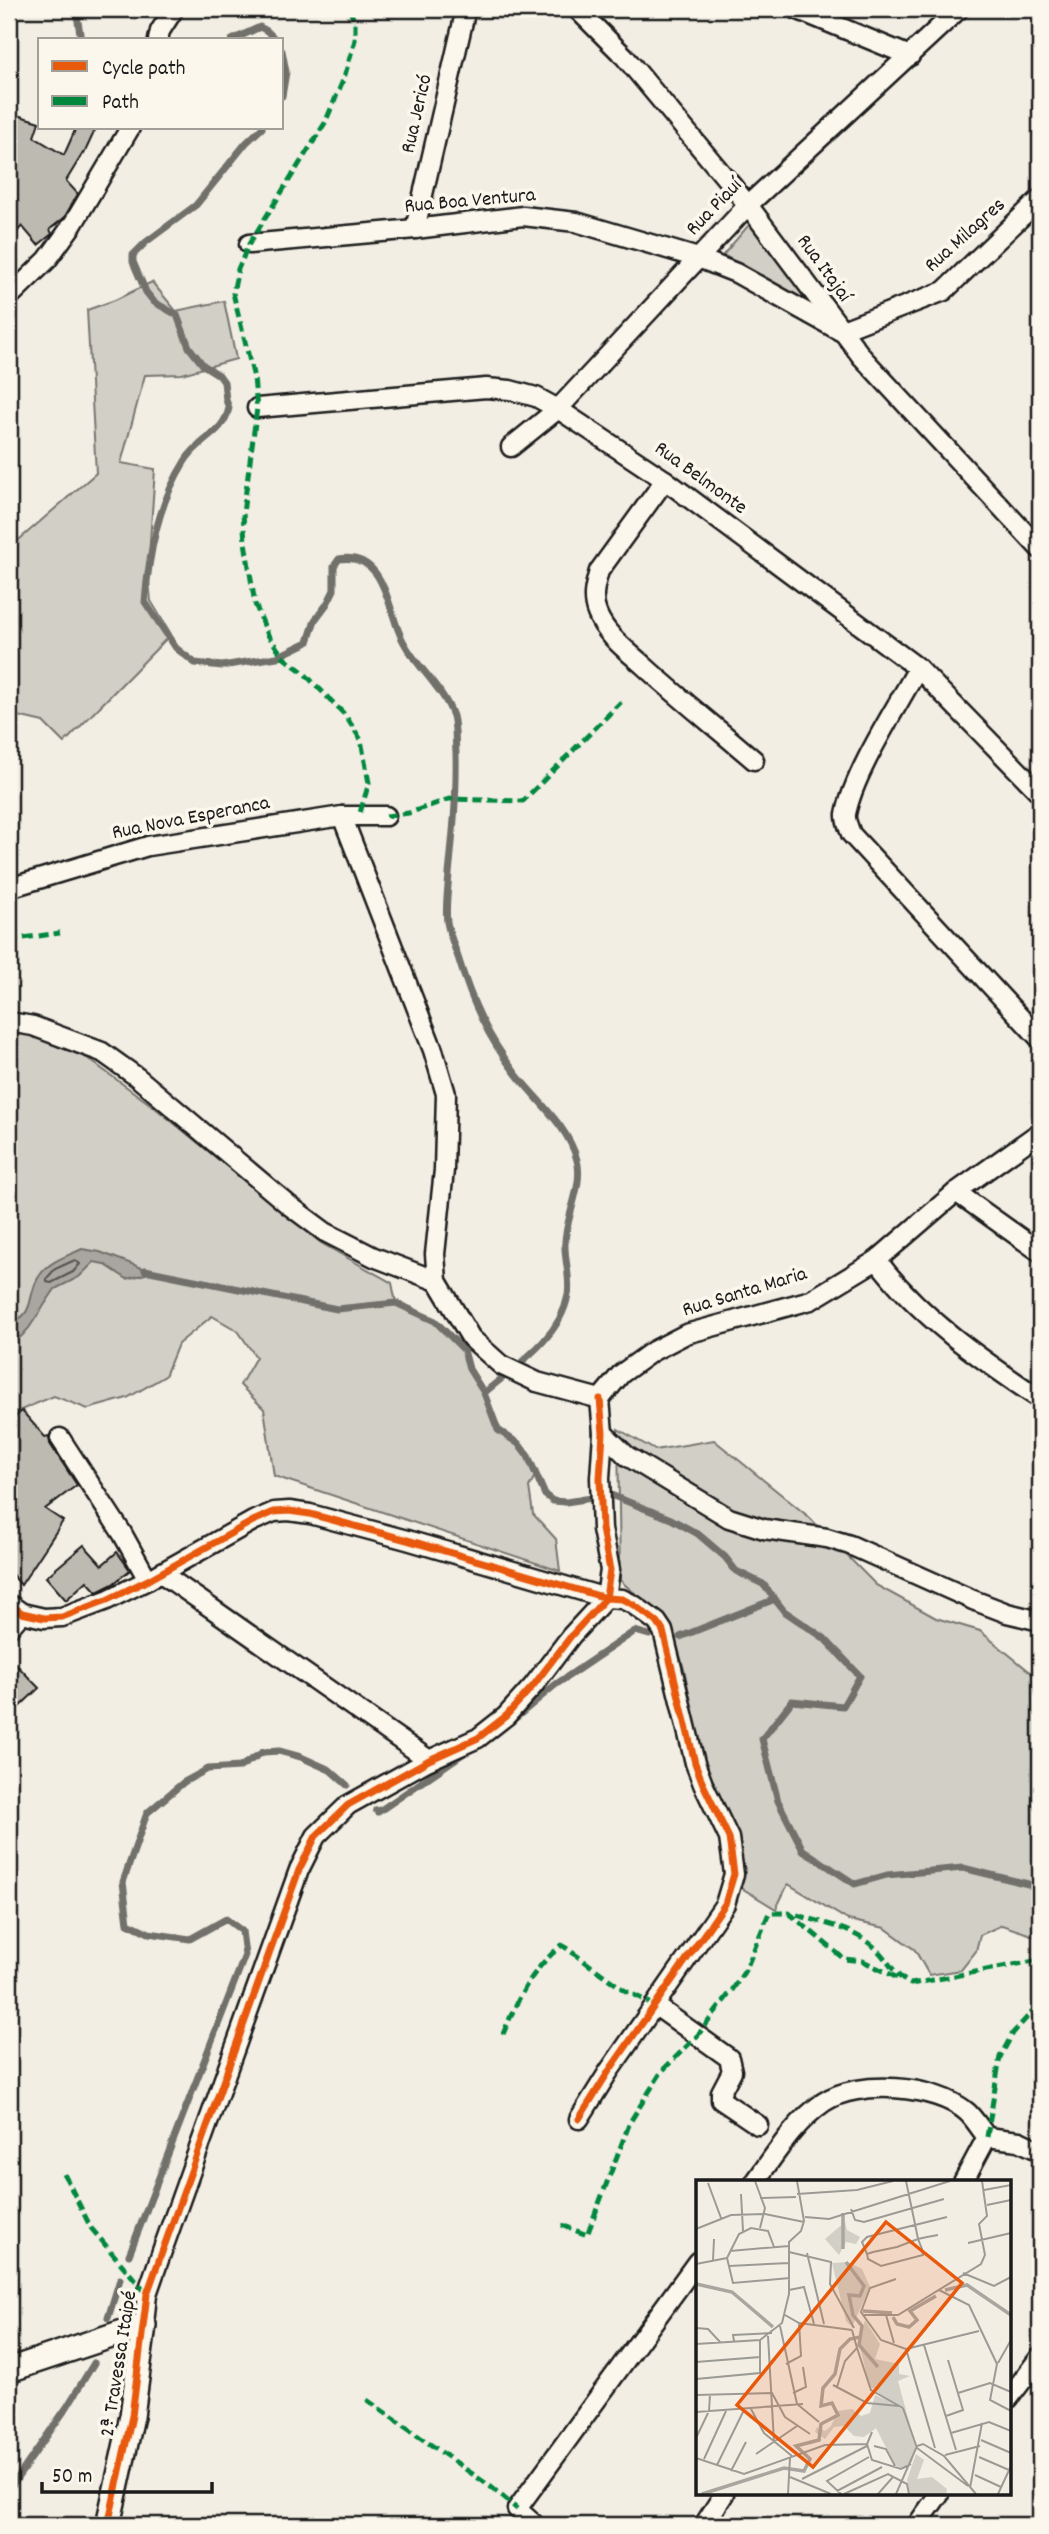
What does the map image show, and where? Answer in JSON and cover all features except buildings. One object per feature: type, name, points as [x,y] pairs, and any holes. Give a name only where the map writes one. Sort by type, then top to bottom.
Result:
[{"type":"street","points":[[158,38],[174,9]]},
{"type":"street","name":"Rua Jericó","points":[[415,229],[466,9]]},
{"type":"street","name":"Rua Itajaí","points":[[577,9],[624,56],[748,205],[862,358],[1040,549]]},
{"type":"street","points":[[796,9],[910,57]]},
{"type":"street","name":"Rua Piauí","points":[[510,447],[558,409],[748,205],[959,9]]},
{"type":"street","points":[[9,297],[54,251],[129,130]]},
{"type":"street","name":"Rua Milagres","points":[[840,331],[944,291],[1040,198]]},
{"type":"street","name":"Rua Boa Ventura","points":[[249,244],[523,216],[576,222],[698,258],[736,273],[840,331]]},
{"type":"street","name":"Rua Belmonte","points":[[257,408],[486,388],[510,390],[536,397],[665,480],[918,668],[1040,793]]},
{"type":"street","points":[[665,480],[599,570],[594,588],[596,612],[610,635],[754,760]]},
{"type":"street","points":[[918,668],[862,770],[845,817],[851,834],[1040,1040]]},
{"type":"street","points":[[60,1438],[122,1533],[155,1576],[429,1760],[478,1738],[506,1716],[571,1636],[606,1598],[610,1570],[601,1512],[603,1433],[600,1399],[537,1382],[501,1364],[471,1338],[437,1281],[435,1254],[444,1170],[446,1094],[433,1049],[342,816]]},
{"type":"street","name":"Rua Nova Esperanca","points":[[9,888],[148,846],[342,816],[386,816]]},
{"type":"street","points":[[9,1022],[33,1026],[102,1052],[137,1077],[290,1206],[325,1232],[374,1257],[437,1281]]},
{"type":"street","name":"Rua Santa Maria","points":[[600,1399],[621,1374],[653,1351],[686,1334],[811,1300],[877,1260],[956,1192],[1040,1132]]},
{"type":"street","points":[[956,1192],[1040,1252]]},
{"type":"street","points":[[877,1260],[936,1322],[1040,1399]]},
{"type":"street","points":[[603,1433],[627,1456],[729,1518],[764,1529],[827,1538],[850,1545],[1007,1614],[1040,1622]]},
{"type":"street","points":[[9,1629],[15,1609],[44,1618],[62,1617],[107,1600],[155,1576],[253,1521],[274,1512],[289,1511],[310,1514],[606,1598],[622,1600],[634,1605],[657,1622],[663,1632],[695,1763],[729,1838],[734,1874],[725,1904],[609,2071],[579,2119]]},
{"type":"street","name":"2ª Travessa Itaipé","points":[[108,2525],[132,2416],[147,2294],[295,1883],[316,1836],[348,1805],[429,1760]]},
{"type":"street","points":[[656,2006],[729,2058],[732,2071],[721,2092],[721,2100],[758,2125]]},
{"type":"street","points":[[756,2180],[792,2130],[824,2102],[843,2092],[900,2088],[946,2099],[967,2112],[987,2137],[1019,2141],[1040,2151]]},
{"type":"street","points":[[964,2180],[987,2137]]},
{"type":"street","points":[[535,2525],[517,2509],[696,2263]]},
{"type":"street","points":[[9,2370],[144,2325]]},
{"type":"street","points":[[1010,2397],[1040,2357]]},
{"type":"street","points":[[704,2525],[723,2496]]},
{"type":"street","points":[[917,2525],[938,2496]]},
{"type":"shaded area","points":[[753,220],[819,308],[723,255]]},
{"type":"shaded area","points":[[152,282],[176,311],[224,301],[236,359],[182,374],[145,375],[121,463],[155,469],[148,571],[151,601],[171,634],[64,743],[43,722],[9,714],[9,545],[13,545],[96,473],[87,310]]},
{"type":"shaded area","points":[[9,1030],[22,1032],[87,1058],[154,1107],[321,1243],[392,1283],[396,1303],[435,1321],[464,1350],[469,1369],[484,1393],[498,1430],[519,1444],[528,1456],[536,1474],[529,1487],[533,1514],[556,1539],[560,1571],[274,1476],[264,1409],[240,1385],[256,1357],[238,1331],[212,1316],[178,1344],[165,1376],[127,1398],[88,1409],[54,1396],[9,1415]]},
{"type":"shaded area","points":[[618,1429],[655,1450],[714,1440],[809,1517],[876,1585],[936,1618],[980,1631],[1040,1680],[1040,1938],[1002,1925],[980,1935],[976,1951],[961,1970],[929,1975],[915,1950],[885,1928],[848,1920],[788,1884],[776,1909],[740,1887],[745,1869],[704,1764],[682,1661],[676,1645],[659,1613],[620,1580]]},
{"type":"water","points":[[82,1249],[100,1252],[153,1272],[127,1279],[104,1264],[94,1262],[79,1277],[55,1289],[29,1328],[21,1337],[9,1341],[9,1322],[24,1315],[40,1275],[54,1262]]},
{"type":"waterway","points":[[76,9],[81,38]]},
{"type":"waterway","points":[[236,38],[260,27],[274,38]]},
{"type":"waterway","points":[[284,62],[284,84]]},
{"type":"waterway","points":[[260,130],[246,143],[196,205],[146,242],[133,255],[133,262],[146,292],[154,302],[177,315],[189,347],[203,365],[219,375],[224,382],[229,408],[222,424],[197,446],[185,461],[168,494],[152,547],[145,602],[176,648],[195,663],[222,666],[277,657],[308,642],[315,620],[334,590],[334,566],[339,559],[354,559],[365,563],[381,582],[404,643],[442,694],[453,716],[456,784],[446,904],[449,931],[481,1018],[516,1074],[567,1136],[579,1170],[565,1242],[569,1289],[563,1311],[556,1325],[535,1350],[484,1393]]},
{"type":"waterway","points":[[145,1270],[337,1309],[396,1303],[435,1321],[464,1350],[469,1369],[484,1393],[498,1430],[519,1444],[528,1456],[545,1495],[553,1501],[566,1502],[611,1495],[671,1519],[698,1534],[725,1557],[736,1571],[763,1584],[784,1611],[824,1638],[860,1676],[843,1706],[792,1701],[762,1739],[778,1801],[803,1850],[855,1884],[887,1875],[963,1868],[1028,1884],[1040,1891]]},
{"type":"waterway","points":[[680,1637],[775,1599]]},
{"type":"waterway","points":[[512,1721],[555,1685],[635,1631],[649,1635]]},
{"type":"waterway","points":[[129,2255],[245,1955],[242,1931],[226,1919],[190,1939],[149,1933],[128,1923],[123,1882],[147,1813],[184,1782],[208,1769],[240,1767],[263,1752],[279,1751],[301,1757],[330,1770],[347,1785]]},
{"type":"waterway","points":[[376,1810],[378,1812],[464,1753]]},
{"type":"waterway","points":[[108,2318],[120,2279]]},
{"type":"waterway","points":[[9,2490],[94,2363]]},
{"type":"marked path","points":[[349,9],[355,22],[355,40],[344,78],[325,123],[249,244],[238,269],[233,293],[254,378],[257,408],[243,513],[255,604],[268,635],[284,658],[303,672],[345,715],[361,740],[369,783],[359,816]]},
{"type":"marked path","points":[[386,816],[409,813],[449,799],[523,801],[621,702]]},
{"type":"marked path","points":[[9,940],[60,933]]},
{"type":"marked path","points":[[562,2225],[587,2235],[630,2122],[662,2071],[698,2035],[733,1989],[746,1969],[769,1913],[789,1913],[844,1959],[863,1961],[902,1980]]},
{"type":"marked path","points":[[797,1915],[856,1935],[878,1951],[900,1976],[911,1984],[1040,1960]]},
{"type":"marked path","points":[[503,2034],[533,1975],[562,1945],[624,1990],[656,2006]]},
{"type":"marked path","points":[[987,2137],[1000,2057],[1013,2033],[1040,2003]]},
{"type":"marked path","points":[[64,2174],[91,2228],[147,2294]]},
{"type":"marked path","points":[[367,2400],[491,2487],[517,2509]]},
{"type":"cycle path","points":[[108,2525],[132,2416],[147,2294],[299,1870],[316,1836],[348,1805],[429,1760],[478,1738],[506,1716],[571,1636],[606,1598],[610,1570],[602,1529],[600,1478],[603,1433],[600,1399]]},
{"type":"cycle path","points":[[9,1604],[22,1613],[44,1618],[62,1617],[107,1600],[148,1580],[253,1521],[274,1512],[289,1511],[407,1540],[606,1598],[622,1599],[657,1622],[663,1631],[695,1763],[729,1838],[734,1874],[725,1904],[609,2071],[579,2119]]}]
